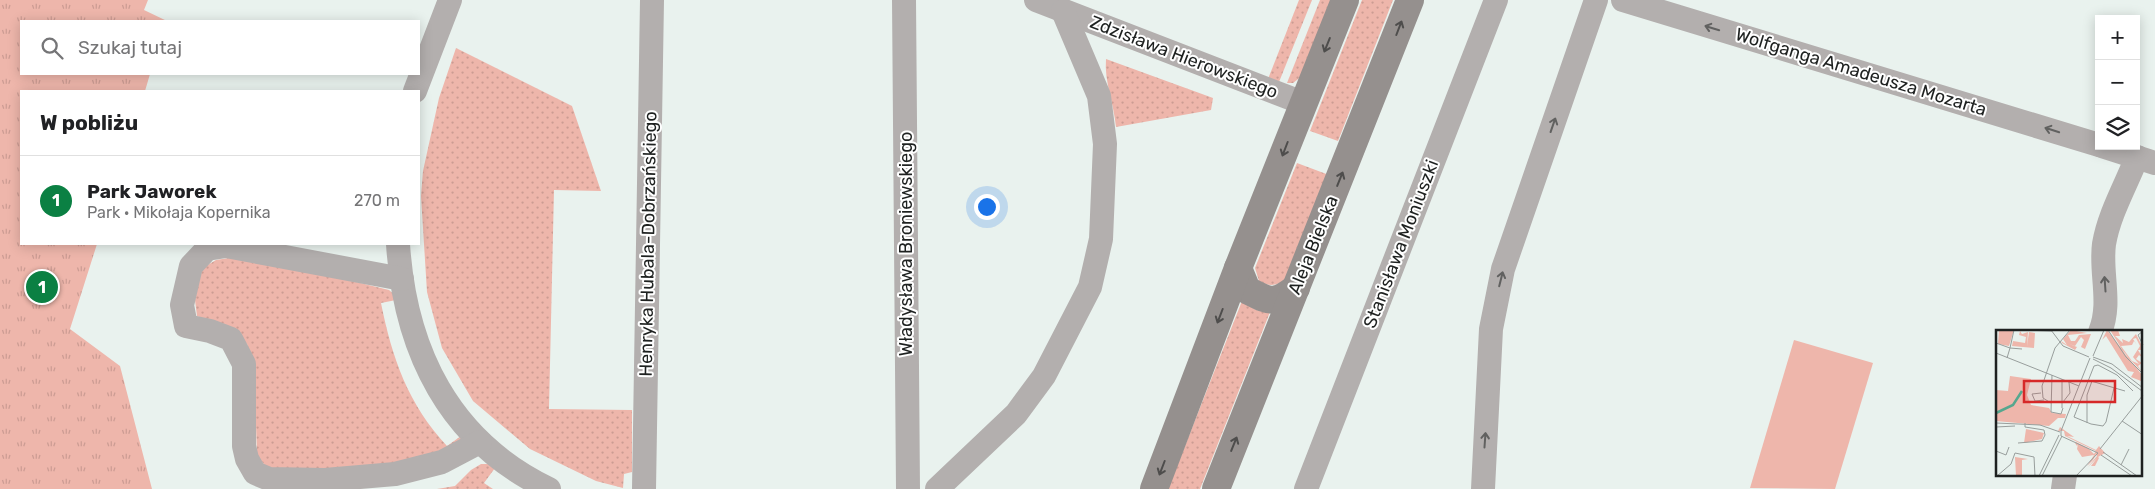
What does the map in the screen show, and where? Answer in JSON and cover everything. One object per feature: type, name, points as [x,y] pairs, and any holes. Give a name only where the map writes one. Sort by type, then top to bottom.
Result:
[{"type":"main road","points":[[1154,489],[1238,268],[1345,0]]},
{"type":"main road","name":"Aleja Bielska","points":[[1216,489],[1410,0]]},
{"type":"main road","points":[[1238,268],[1247,290],[1266,300],[1280,300],[1296,288]]},
{"type":"street","points":[[415,90],[450,0]]},
{"type":"street","name":"Henryka Hubala-Dobrzańskiego","points":[[644,489],[652,0]]},
{"type":"street","name":"Władysława Broniewskiego","points":[[904,0],[908,489]]},
{"type":"street","name":"Zdzisława Hierowskiego","points":[[1036,0],[1303,103]]},
{"type":"street","name":"Stanisława Moniuszki","points":[[1306,489],[1496,0]]},
{"type":"street","points":[[1483,489],[1491,329],[1497,297],[1506,261],[1596,0]]},
{"type":"street","name":"Wolfganga Amadeusza Mozarta","points":[[1623,0],[2095,144]]},
{"type":"street","points":[[937,489],[1016,414],[1044,376],[1090,287],[1101,239],[1105,144],[1099,96],[1063,10]]},
{"type":"street","name":"Wolfganga Amadeusza Mozarta","points":[[2113,150],[2146,160]]},
{"type":"street","points":[[2100,330],[2106,308],[2103,267],[2104,245],[2108,227],[2146,160]]},
{"type":"street","points":[[398,245],[402,279],[413,328],[425,365],[438,389],[480,442],[522,474],[549,489]]},
{"type":"street","points":[[402,279],[226,246],[207,249],[191,266],[182,305],[186,326],[210,331],[231,340],[244,364],[244,446],[247,458],[255,473],[270,479],[325,480],[395,474],[442,462],[480,442]]},
{"type":"street","points":[[2063,489],[2065,476]]},
{"type":"green space","points":[[0,0],[148,0],[144,10],[165,20],[20,20],[20,75],[150,75],[145,90],[20,90],[20,245],[97,245],[70,329],[120,366],[152,489],[0,489]]},
{"type":"green space","points":[[1299,0],[1312,0],[1279,82],[1268,79]]},
{"type":"green space","points":[[1320,0],[1334,0],[1302,76],[1293,83],[1287,83]]},
{"type":"green space","points":[[1362,0],[1393,0],[1338,141],[1310,131]]},
{"type":"green space","points":[[456,48],[572,106],[601,191],[554,190],[549,409],[632,410],[632,472],[624,474],[623,488],[596,481],[530,449],[473,401],[442,348],[427,292],[421,196],[423,171],[439,98]]},
{"type":"green space","points":[[1106,59],[1213,98],[1211,110],[1116,127],[1106,76]]},
{"type":"green space","points":[[1297,163],[1329,175],[1287,279],[1270,285],[1259,281],[1255,268]]},
{"type":"green space","points":[[235,257],[389,290],[396,296],[396,300],[381,303],[385,323],[396,361],[412,397],[433,430],[447,446],[461,436],[467,444],[438,459],[273,475],[257,456],[254,364],[247,344],[232,329],[197,316],[195,300],[201,269],[216,260]]},
{"type":"green space","points":[[1242,301],[1256,310],[1270,312],[1200,489],[1168,489]]},
{"type":"green space","points":[[1794,340],[1873,363],[1835,489],[1750,488]]},
{"type":"green space","points":[[481,464],[489,464],[495,468],[484,483],[493,489],[437,489],[455,486],[471,470]]},
{"type":"place","name":"Park Jaworek","points":[[42,287]]}]
